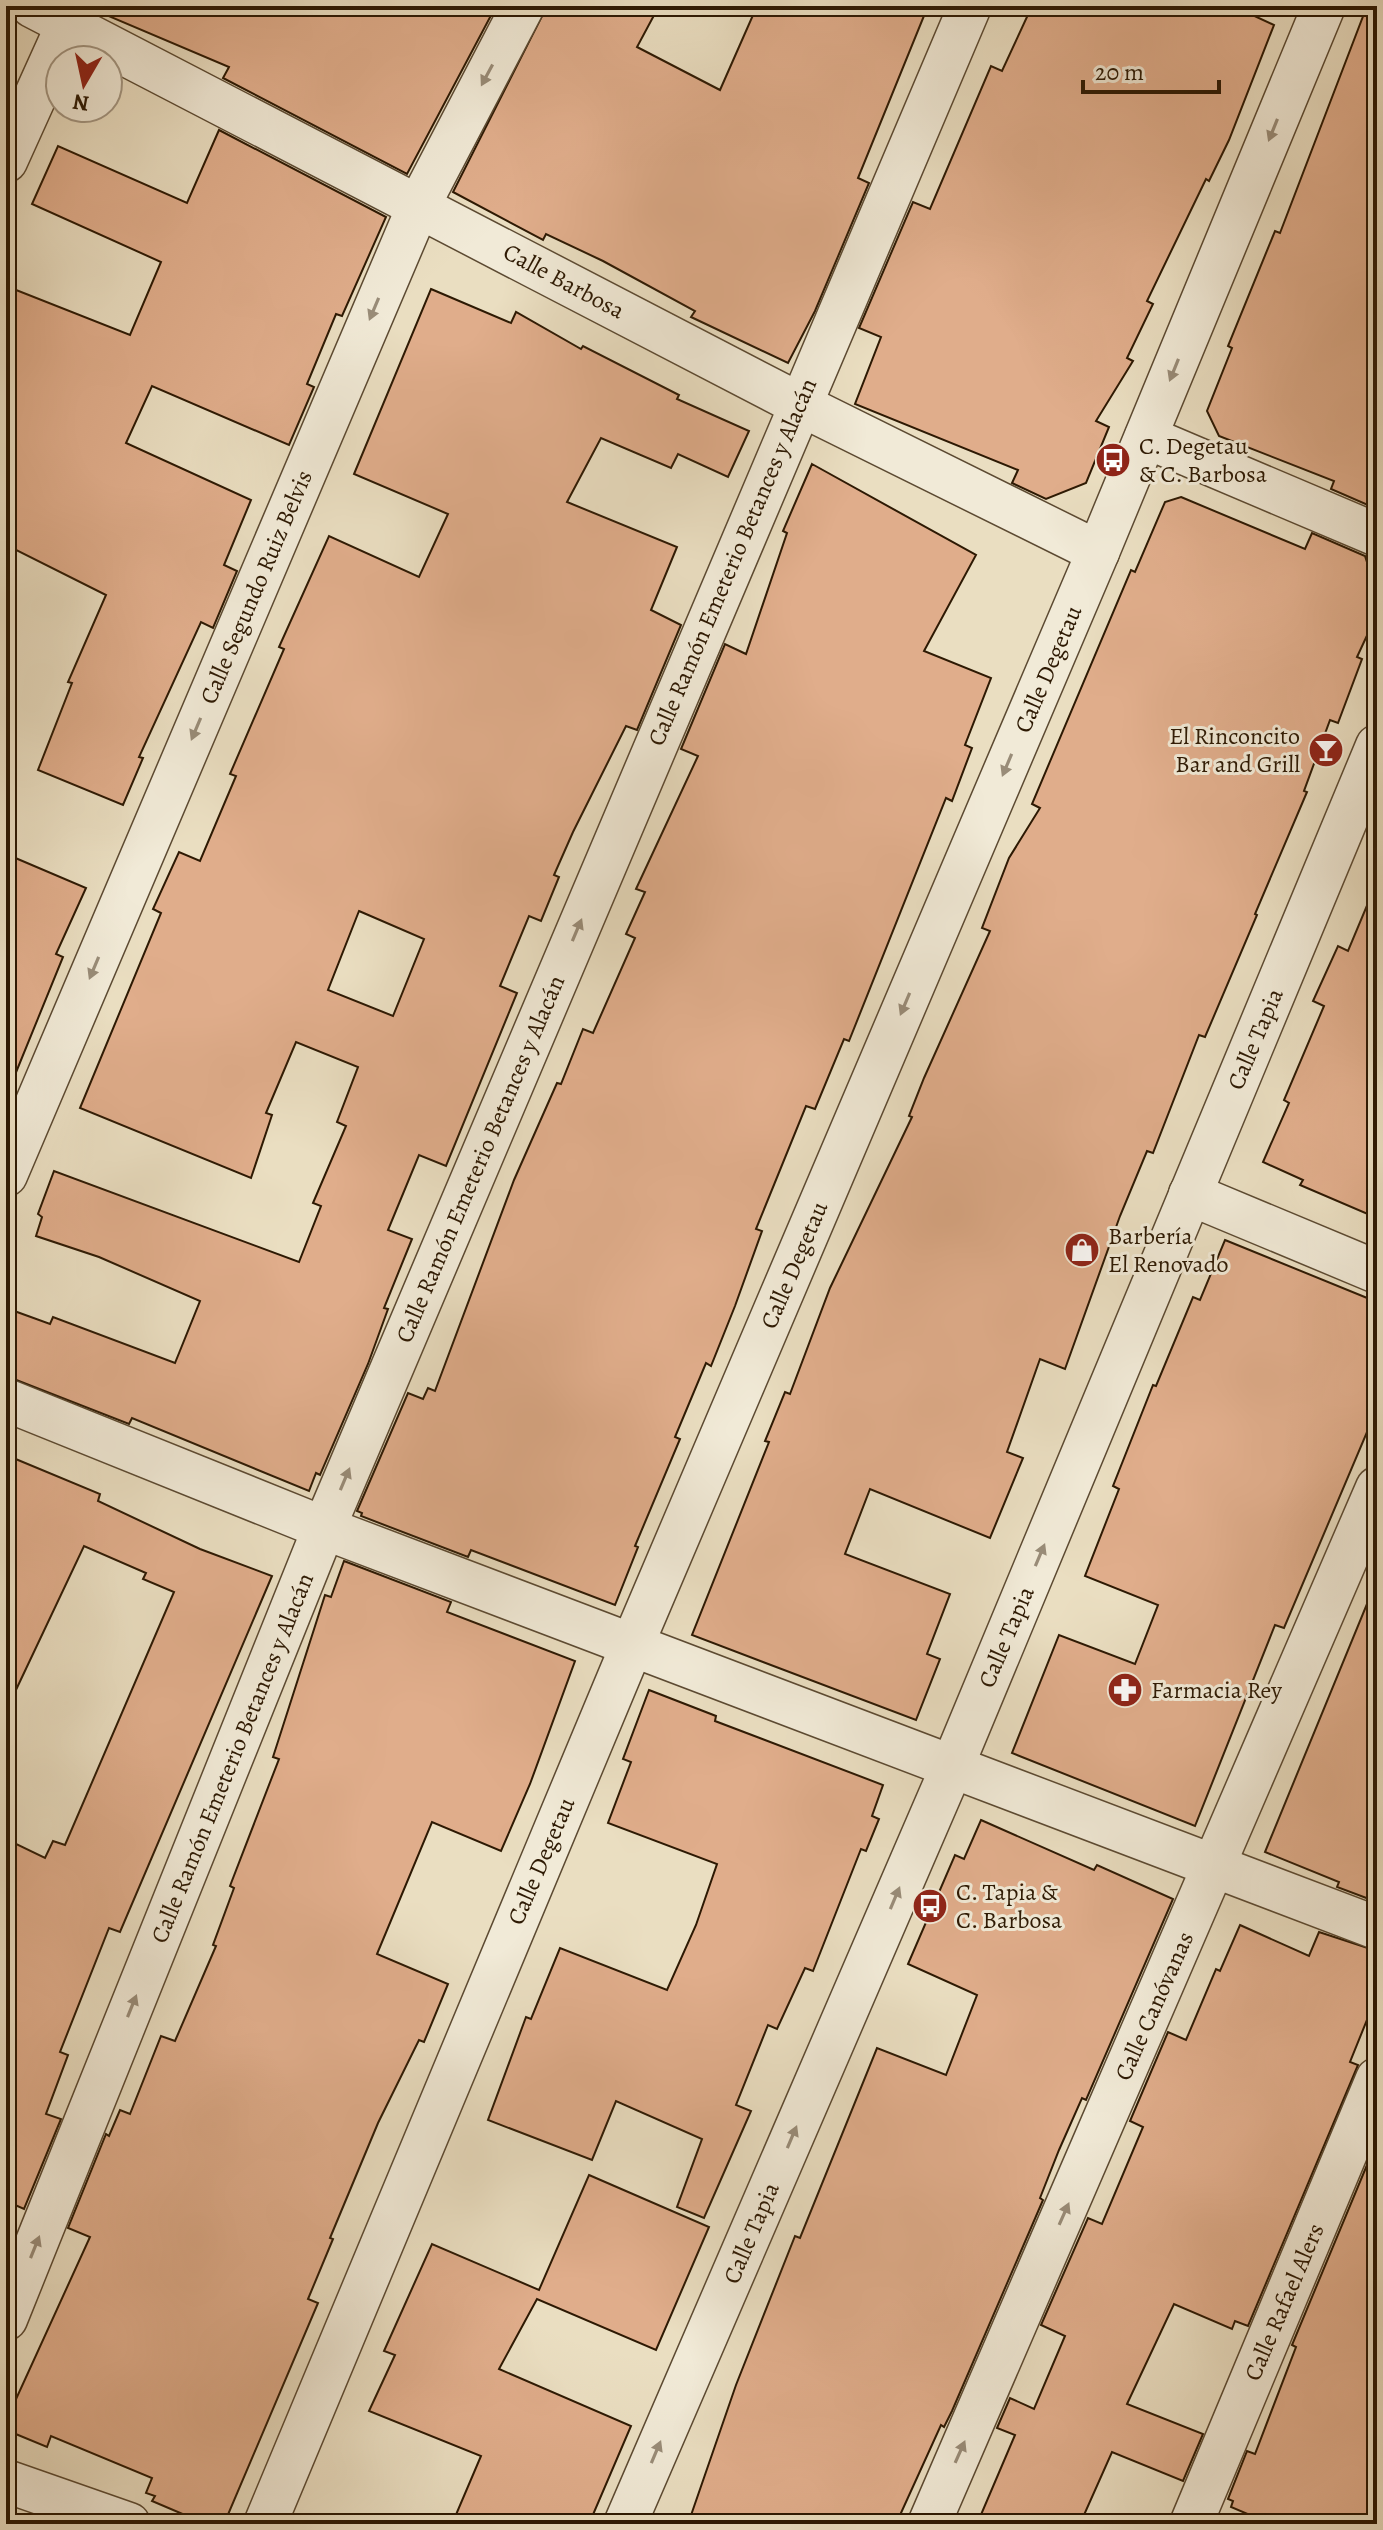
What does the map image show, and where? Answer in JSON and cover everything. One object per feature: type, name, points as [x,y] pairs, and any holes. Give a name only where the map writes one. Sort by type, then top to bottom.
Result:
[{"type":"street","name":"Calle Segundo Ruiz Belvis","points":[[6,1175],[419,205],[523,6]]},
{"type":"street","name":"Calle Ramón Emeterio Betances y Alacán","points":[[6,2319],[324,1528],[970,6]]},
{"type":"street","name":"Calle Degetau","points":[[265,2524],[633,1643],[1098,552],[1324,6]]},
{"type":"street","name":"Calle Barbosa","points":[[58,12],[799,404],[1098,552]]},
{"type":"street","points":[[6,161],[58,12]]},
{"type":"street","points":[[1146,437],[1377,535]]},
{"type":"street","name":"Calle Tapia","points":[[625,2524],[952,1767],[1377,746]]},
{"type":"street","points":[[1190,1194],[1377,1272]]},
{"type":"street","points":[[6,1400],[324,1528],[1377,1928]]},
{"type":"street","name":"Calle Canóvanas","points":[[929,2524],[1377,1488]]},
{"type":"street","name":"Calle Rafael Alers","points":[[1191,2524],[1377,2079]]},
{"type":"street","points":[[6,2481],[129,2524]]},
{"type":"building","points":[[100,6],[496,6],[407,174],[223,78],[229,67],[99,12]]},
{"type":"building","points":[[547,6],[659,6],[637,47],[720,90],[757,6],[928,6],[858,178],[869,183],[815,311],[788,363],[691,317],[695,311],[603,261],[546,234],[543,240],[453,192]]},
{"type":"building","points":[[1032,6],[1233,6],[1274,25],[1229,140],[1209,181],[1206,179],[1147,301],[1153,304],[1127,358],[1133,361],[1096,421],[1109,427],[1086,483],[1046,499],[1012,483],[1018,470],[855,404],[881,337],[859,328],[913,202],[930,209],[991,66],[1002,71]]},
{"type":"building","points":[[1367,6],[1377,6],[1377,509],[1331,489],[1334,481],[1219,436],[1207,411],[1232,348],[1228,346],[1275,231],[1280,233]]},
{"type":"building","points":[[219,130],[386,217],[342,316],[336,314],[307,384],[314,387],[289,445],[152,386],[126,443],[251,500],[224,565],[237,571],[213,628],[201,622],[139,757],[143,758],[123,805],[38,770],[72,683],[68,682],[106,595],[6,545],[6,286],[130,335],[161,262],[32,204],[58,146],[187,203]]},
{"type":"building","points":[[431,289],[511,323],[516,312],[581,349],[583,346],[679,395],[677,399],[749,431],[728,477],[678,454],[671,468],[601,438],[567,502],[677,547],[651,610],[681,625],[637,730],[626,726],[573,832],[554,875],[559,877],[541,921],[529,916],[500,986],[517,993],[446,1166],[419,1155],[388,1230],[412,1239],[384,1308],[388,1309],[368,1364],[320,1475],[316,1473],[309,1491],[132,1418],[129,1424],[6,1376],[6,1308],[50,1324],[53,1317],[175,1363],[200,1301],[99,1257],[36,1236],[42,1217],[38,1214],[54,1171],[299,1262],[321,1206],[313,1203],[346,1126],[337,1122],[358,1067],[296,1042],[266,1113],[272,1115],[251,1178],[80,1108],[161,913],[153,909],[179,852],[200,861],[236,776],[230,774],[284,649],[279,647],[329,536],[419,577],[448,514],[354,474]],"holes":[[[359,911],[424,939],[393,1016],[328,990]]]},
{"type":"building","points":[[812,464],[976,555],[924,651],[991,678],[965,745],[972,748],[952,801],[946,798],[849,1041],[844,1039],[815,1109],[806,1106],[756,1229],[762,1231],[735,1306],[711,1366],[706,1363],[675,1437],[680,1439],[635,1546],[638,1547],[615,1605],[471,1550],[468,1557],[361,1516],[362,1513],[357,1511],[408,1393],[423,1399],[428,1388],[435,1391],[514,1180],[557,1083],[561,1084],[583,1029],[593,1033],[635,938],[626,934],[645,892],[636,889],[698,756],[681,749],[725,644],[746,654],[787,533],[783,531]]},
{"type":"building","points":[[1181,497],[1305,549],[1312,533],[1365,556],[1377,593],[1377,614],[1357,657],[1362,659],[1338,723],[1330,720],[1304,791],[1307,792],[1205,1037],[1199,1035],[1153,1153],[1147,1151],[1120,1216],[1065,1369],[1040,1359],[1007,1452],[1023,1458],[990,1538],[870,1489],[845,1554],[950,1594],[927,1654],[940,1659],[916,1720],[692,1635],[769,1442],[765,1441],[785,1392],[790,1394],[830,1288],[912,1117],[909,1116],[924,1078],[990,931],[982,928],[1009,858],[1040,808],[1032,804],[1131,570],[1135,572],[1165,502]]},
{"type":"building","points":[[6,854],[86,888],[56,954],[63,957],[8,1092]]},
{"type":"building","points":[[1376,884],[1377,1218],[1300,1185],[1303,1180],[1263,1162],[1289,1103],[1284,1100],[1324,1006],[1313,1001],[1338,946],[1348,951]]},
{"type":"building","points":[[1225,1240],[1377,1302],[1377,1436],[1367,1432],[1284,1628],[1275,1625],[1195,1826],[1012,1753],[1059,1635],[1135,1664],[1158,1605],[1085,1576],[1119,1489],[1113,1486],[1153,1385],[1156,1386],[1193,1297],[1200,1300]]},
{"type":"building","points":[[6,1455],[100,1494],[98,1501],[200,1549],[272,1576],[120,1932],[109,1928],[60,2052],[68,2055],[46,2114],[61,2119],[24,2209],[6,2201],[6,1839],[45,1858],[53,1841],[65,1845],[174,1592],[143,1579],[146,1573],[84,1546],[6,1711]]},
{"type":"building","points":[[344,1561],[451,1602],[447,1612],[575,1661],[530,1784],[501,1851],[432,1822],[377,1954],[448,1984],[424,2042],[419,2040],[378,2123],[330,2238],[333,2239],[308,2299],[318,2303],[224,2524],[206,2524],[152,2501],[155,2496],[146,2493],[152,2478],[51,2436],[47,2447],[6,2430],[6,2421],[90,2237],[68,2228],[106,2134],[109,2136],[120,2110],[130,2114],[161,2036],[175,2041],[216,1946],[213,1945],[234,1888],[230,1886],[279,1759],[273,1757],[325,1595],[331,1597]]},
{"type":"building","points":[[1376,1582],[1377,1902],[1337,1887],[1339,1882],[1265,1852]]},
{"type":"building","points":[[649,1690],[716,1716],[715,1721],[883,1785],[872,1816],[879,1819],[866,1851],[861,1849],[813,1971],[805,1968],[777,2029],[768,2025],[736,2105],[751,2111],[704,2218],[677,2207],[702,2139],[616,2101],[592,2160],[488,2120],[526,2017],[531,2019],[560,1948],[667,1990],[696,1925],[717,1864],[608,1823],[631,1762],[623,1759]]},
{"type":"building","points":[[981,1820],[1094,1870],[1097,1865],[1173,1899],[1086,2100],[1082,2098],[1059,2150],[1040,2198],[1043,2200],[952,2411],[944,2427],[941,2425],[896,2524],[688,2524],[736,2385],[795,2236],[800,2238],[877,2048],[946,2075],[977,1995],[908,1964],[955,1855],[964,1859]]},
{"type":"building","points":[[1240,1925],[1309,1956],[1319,1932],[1377,1951],[1377,1995],[1350,2062],[1358,2065],[1248,2326],[1235,2321],[1232,2329],[1174,2304],[1127,2404],[1203,2434],[1183,2481],[1112,2452],[1080,2524],[977,2524],[1015,2435],[997,2428],[1010,2398],[1034,2409],[1065,2336],[1041,2325],[1088,2218],[1102,2224],[1143,2127],[1130,2121],[1168,2032],[1186,2040],[1216,1969],[1220,1971]]},
{"type":"building","points":[[1377,2141],[1377,2524],[1271,2524],[1231,2507],[1233,2501],[1228,2499],[1247,2451],[1255,2454],[1296,2347],[1292,2345]]},
{"type":"building","points":[[589,2175],[709,2227],[656,2350],[537,2299],[499,2369],[631,2426],[589,2524],[452,2524],[481,2456],[369,2411],[395,2355],[384,2351],[432,2244],[539,2290]]},
{"type":"place","name":"C. Degetau & C. Barbosa","points":[[1113,460]]},
{"type":"place","name":"El Rinconcito Bar and Grill","points":[[1326,750]]},
{"type":"place","name":"Barbería El Renovado","points":[[1082,1250]]},
{"type":"place","name":"Farmacia Rey","points":[[1125,1690]]},
{"type":"place","name":"C. Tapia & C. Barbosa","points":[[930,1906]]}]
